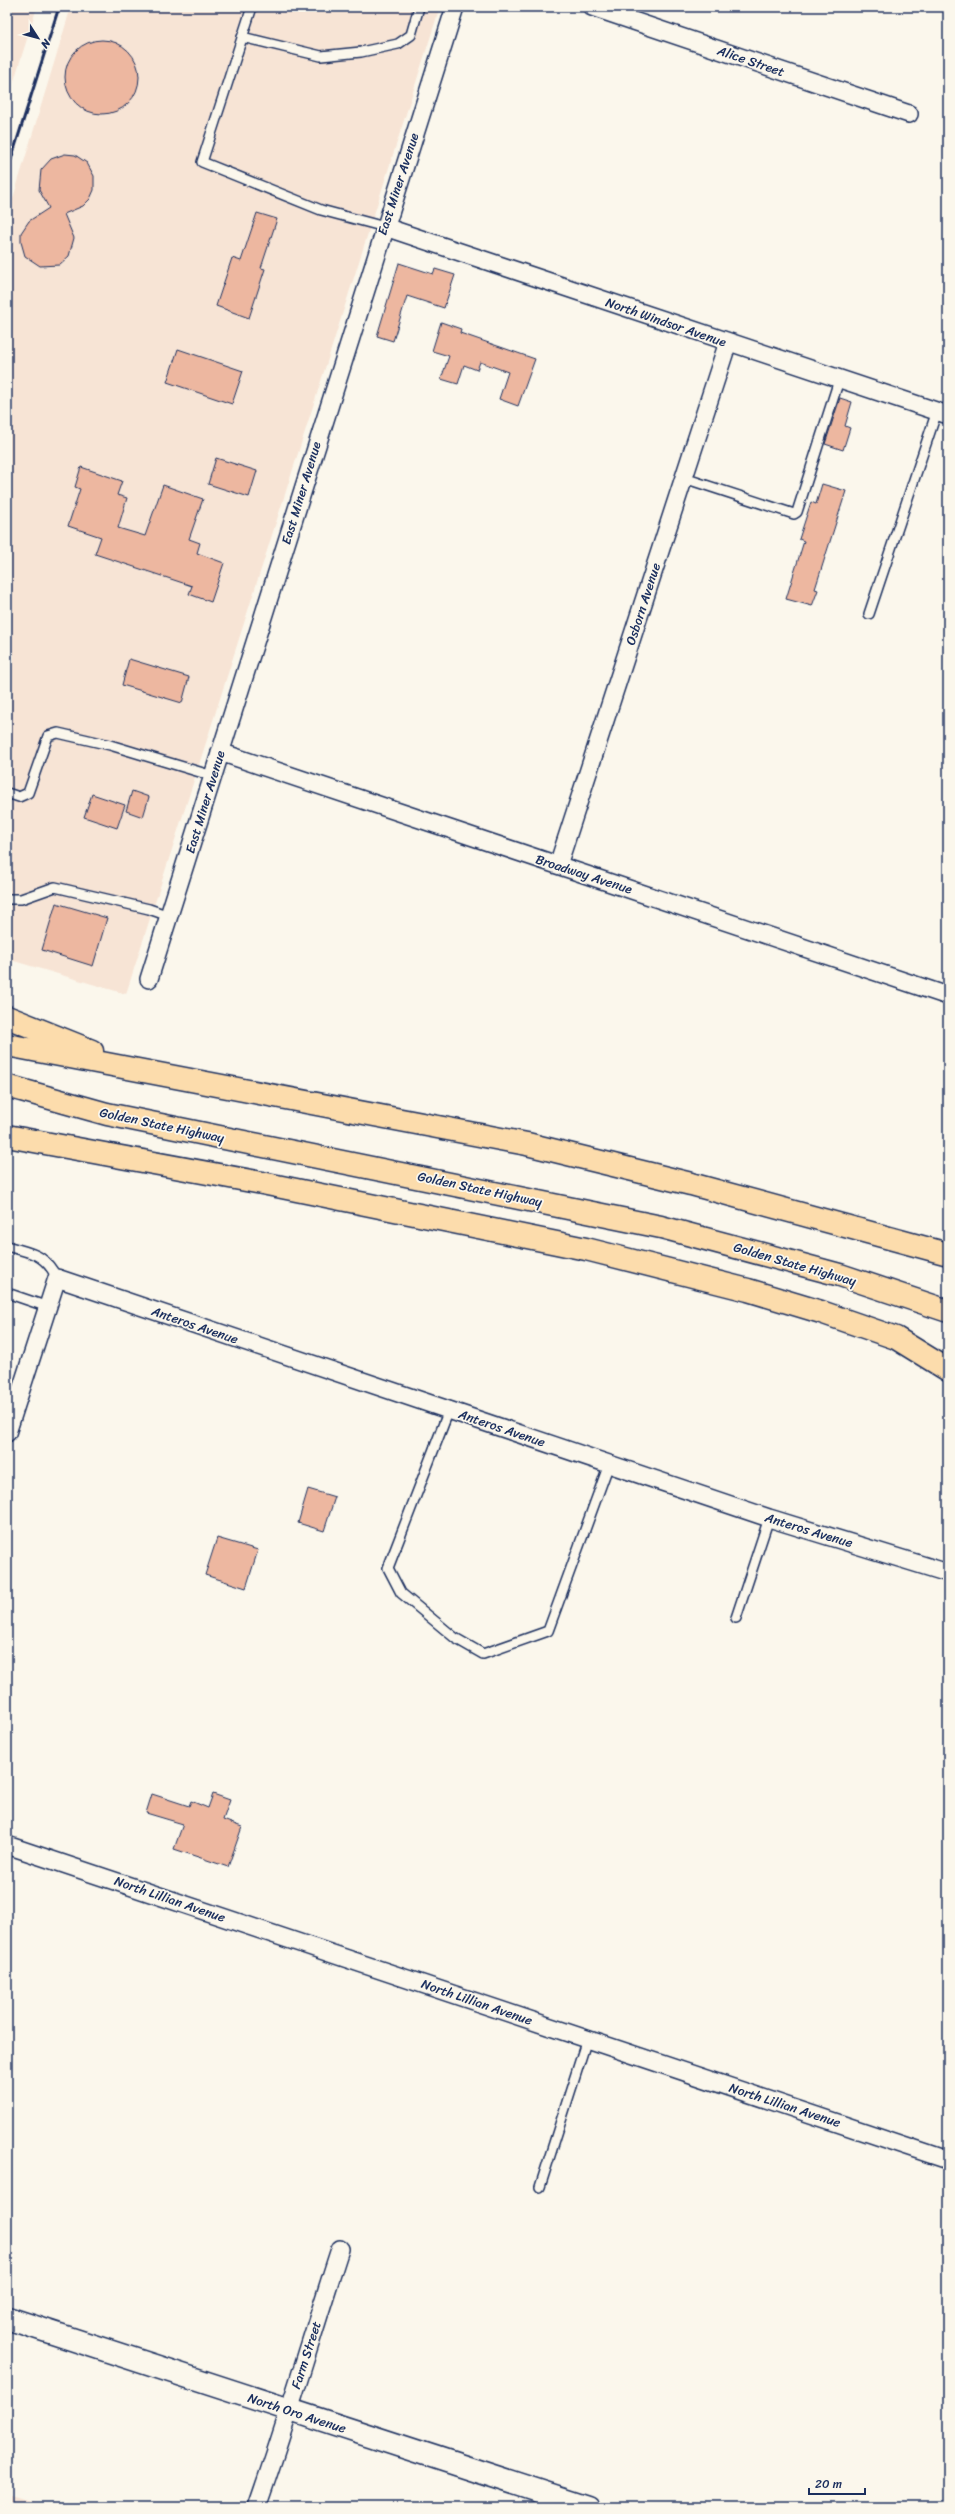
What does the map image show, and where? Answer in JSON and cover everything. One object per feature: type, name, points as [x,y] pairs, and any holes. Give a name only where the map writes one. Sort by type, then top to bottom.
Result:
[{"type":"highway","points":[[7,1018],[142,1071]]},
{"type":"highway","points":[[7,1045],[527,1144],[691,1184],[948,1254]]},
{"type":"highway","name":"Golden State Highway","points":[[7,1086],[107,1114],[661,1227],[840,1275],[948,1311]]},
{"type":"highway","points":[[7,1136],[262,1182],[586,1249],[748,1290],[821,1312],[896,1338],[948,1370]]},
{"type":"street","name":"East Miner Avenue","points":[[149,979],[455,7]]},
{"type":"street","name":"Alice Street","points":[[592,7],[909,114]]},
{"type":"street","name":"North Windsor Avenue","points":[[385,227],[839,380],[942,413]]},
{"type":"street","name":"Osborn Avenue","points":[[558,865],[728,342]]},
{"type":"street","name":"Broadway Avenue","points":[[220,752],[948,996]]},
{"type":"street","points":[[7,1434],[57,1278]]},
{"type":"street","name":"Anteros Avenue","points":[[57,1278],[769,1518],[948,1573]]},
{"type":"street","name":"North Lillian Avenue","points":[[7,1845],[948,2160]]},
{"type":"street","name":"Farm Street","points":[[257,2507],[340,2249]]},
{"type":"street","name":"North Oro Avenue","points":[[7,2318],[289,2411],[588,2507]]},
{"type":"lane","points":[[252,7],[202,162],[321,210],[385,227]]},
{"type":"lane","points":[[242,37],[321,56],[361,52],[398,44],[411,35],[420,7]]},
{"type":"lane","points":[[684,478],[794,514],[797,512],[839,380]]},
{"type":"lane","points":[[869,614],[942,413]]},
{"type":"lane","points":[[7,793],[19,797],[28,793],[48,736],[58,733],[110,745],[213,776]]},
{"type":"lane","points":[[7,899],[21,899],[55,887],[148,909],[169,916]]},
{"type":"lane","points":[[7,1246],[37,1256],[49,1263],[57,1278]]},
{"type":"lane","points":[[7,1293],[48,1307]]},
{"type":"lane","points":[[449,1410],[388,1568],[401,1593],[455,1638],[483,1654],[548,1631],[609,1464]]},
{"type":"lane","points":[[736,1618],[769,1518]]},
{"type":"lane","points":[[540,2187],[587,2039]]},
{"type":"shaded area","points":[[7,7],[37,7],[7,103]]},
{"type":"shaded area","points":[[71,7],[440,7],[126,994],[7,959],[7,218]]},
{"type":"shaded area","points":[[7,2494],[50,2507],[7,2507]]},
{"type":"building","points":[[95,40],[109,40],[123,46],[133,56],[139,70],[139,84],[133,98],[123,108],[109,114],[95,114],[81,108],[71,98],[65,84],[65,70],[71,56],[81,46]]},
{"type":"building","points":[[65,154],[75,155],[87,163],[94,176],[94,190],[90,199],[83,206],[64,214],[74,238],[69,256],[59,265],[40,266],[25,256],[21,242],[21,233],[29,221],[49,208],[39,190],[41,170],[51,159]]},
{"type":"building","points":[[257,213],[277,219],[261,268],[265,269],[249,318],[216,306],[232,258],[241,261]]},
{"type":"building","points":[[399,263],[433,274],[435,269],[455,275],[444,308],[407,296],[393,341],[377,336]]},
{"type":"building","points":[[441,322],[461,329],[460,333],[535,359],[518,406],[499,399],[508,372],[480,362],[477,370],[464,365],[458,384],[441,379],[449,356],[432,351]]},
{"type":"building","points":[[178,349],[243,371],[232,404],[167,382]]},
{"type":"building","points":[[840,398],[852,402],[845,426],[850,428],[843,450],[825,444]]},
{"type":"building","points":[[216,458],[257,471],[249,497],[208,484]]},
{"type":"building","points":[[81,467],[122,481],[117,495],[127,498],[118,528],[145,536],[163,485],[203,499],[189,539],[200,543],[197,553],[224,563],[211,602],[189,594],[192,586],[95,554],[101,537],[68,526],[80,489],[75,487]]},
{"type":"building","points":[[822,484],[846,491],[815,589],[818,590],[812,606],[786,599],[804,541],[799,539],[811,502],[816,504]]},
{"type":"building","points":[[129,659],[189,677],[182,703],[122,685]]},
{"type":"building","points":[[132,791],[149,797],[143,817],[126,811]]},
{"type":"building","points":[[92,794],[125,805],[117,828],[84,817]]},
{"type":"building","points":[[56,903],[107,918],[93,966],[42,950]]},
{"type":"building","points":[[308,1489],[335,1497],[324,1531],[298,1523]]},
{"type":"building","points":[[217,1538],[258,1550],[246,1588],[205,1575]]},
{"type":"building","points":[[152,1794],[189,1806],[191,1801],[208,1808],[213,1794],[230,1800],[223,1820],[242,1827],[228,1867],[174,1849],[183,1824],[146,1813]]},
{"type":"railway","points":[[7,172],[59,7]]}]
